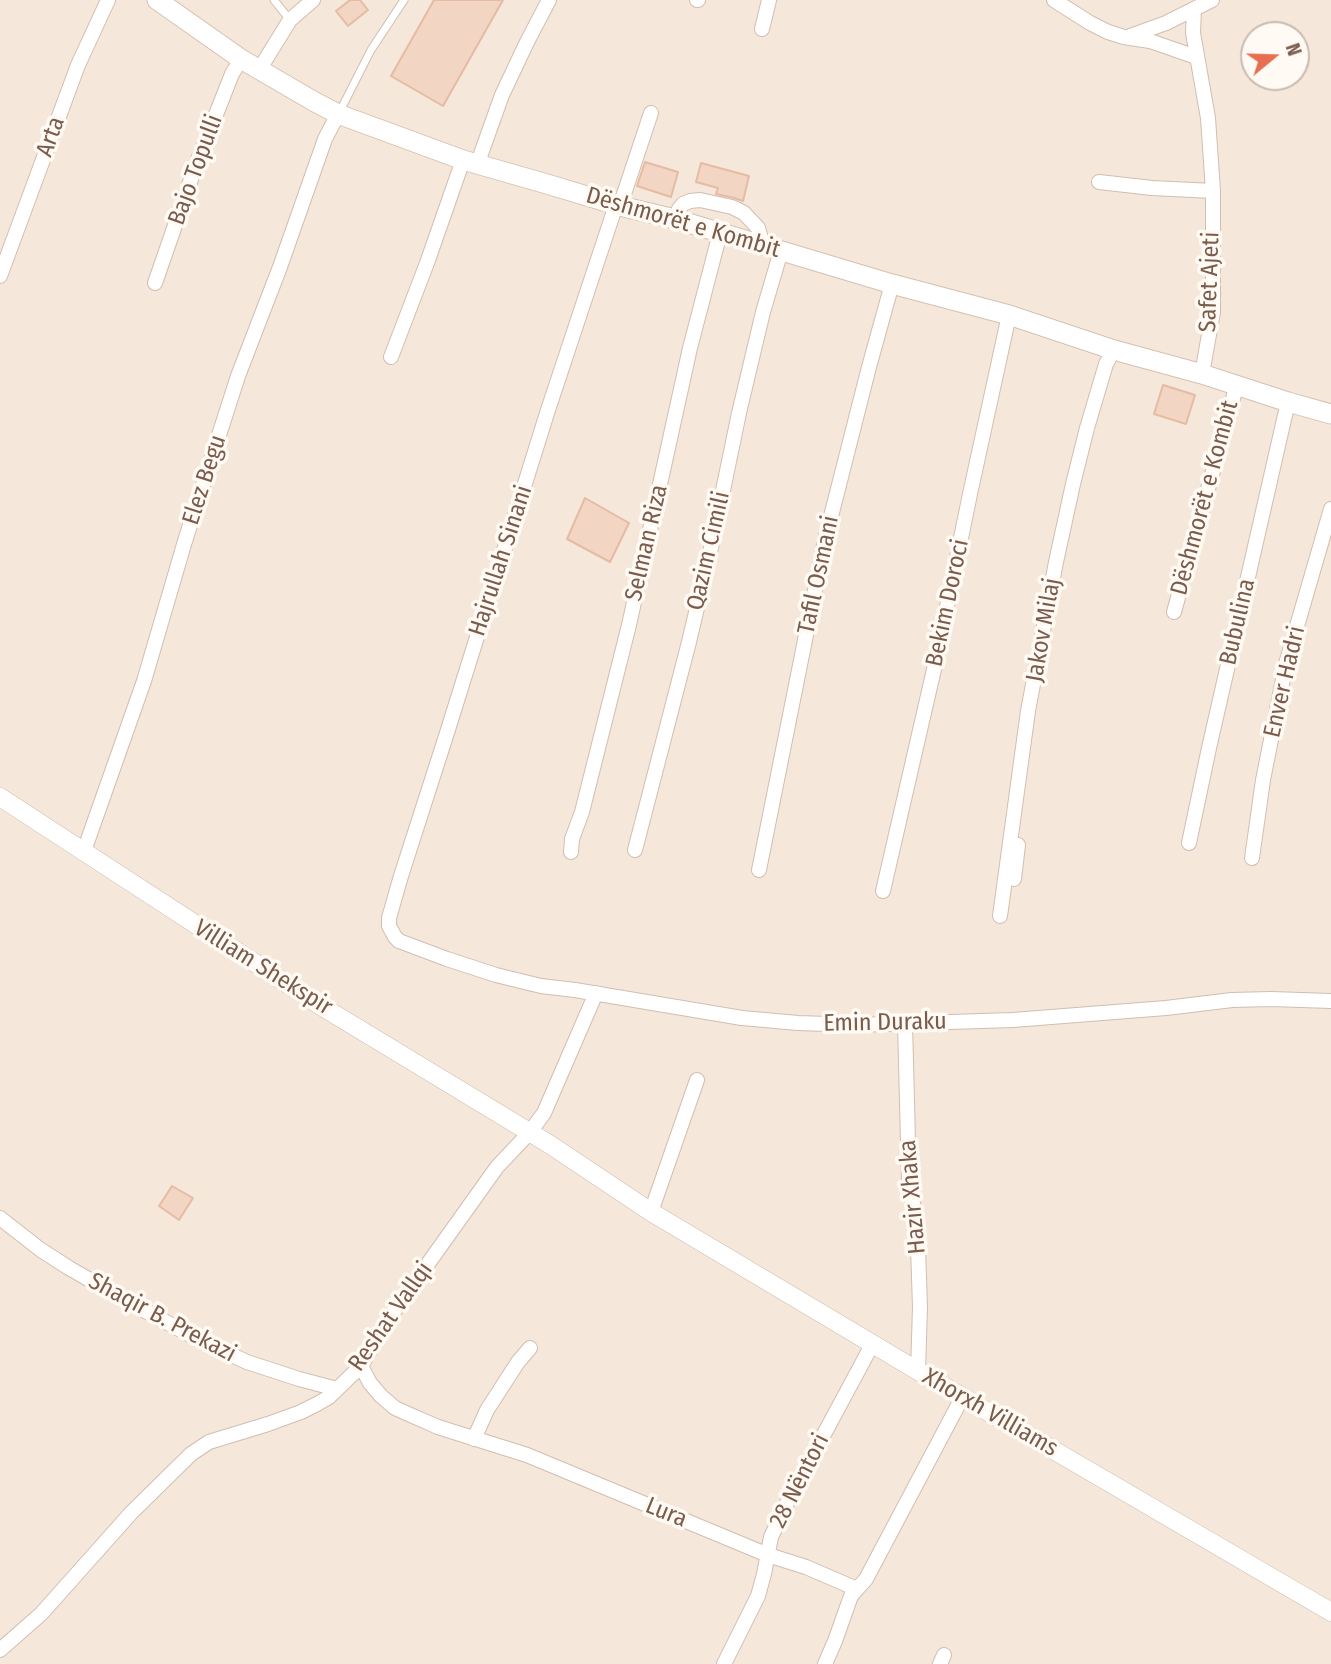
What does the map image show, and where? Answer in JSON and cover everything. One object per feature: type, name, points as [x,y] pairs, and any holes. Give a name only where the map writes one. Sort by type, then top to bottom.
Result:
[{"type":"main road","name":"Dëshmorët e Kombit","points":[[157,0],[241,59],[338,114],[470,163],[618,206],[675,219],[1009,316],[1331,414]]},
{"type":"street","name":"Arta","points":[[0,276],[65,97],[108,0]]},
{"type":"street","points":[[259,69],[290,20],[313,0]]},
{"type":"street","points":[[391,357],[427,263],[470,163],[549,0]]},
{"type":"street","points":[[762,29],[769,0]]},
{"type":"street","points":[[1054,0],[1108,32],[1150,41],[1196,57]]},
{"type":"street","points":[[1124,37],[1150,30],[1212,0]]},
{"type":"street","name":"Safet Ajeti","points":[[1194,9],[1193,33],[1208,118],[1213,191],[1213,312],[1202,373]]},
{"type":"street","name":"Bajo Topulli","points":[[155,283],[196,165],[232,74],[241,59]]},
{"type":"street","name":"Hajrullah Sinani","points":[[389,918],[556,384],[651,113]]},
{"type":"street","name":"Elez Begu","points":[[84,852],[144,681],[238,376],[325,139],[338,114]]},
{"type":"street","points":[[1099,183],[1213,191]]},
{"type":"street","points":[[675,219],[683,204],[690,201],[700,200],[732,207],[753,220],[760,235],[758,245]]},
{"type":"street","name":"Selman Riza","points":[[571,852],[572,839],[582,812],[629,625],[690,348],[720,233]]},
{"type":"street","name":"Qazim Cimili","points":[[635,850],[689,642],[760,325],[781,251]]},
{"type":"street","name":"Tafil Osmani","points":[[759,870],[825,540],[892,284]]},
{"type":"street","name":"Bekim Doroci","points":[[883,891],[935,664],[1009,316]]},
{"type":"street","points":[[1014,879],[1036,713],[1080,488],[1113,368],[1114,350]]},
{"type":"street","name":"Jakov Milaj","points":[[1000,916],[1025,733],[1056,562],[1087,428],[1106,364],[1114,350]]},
{"type":"street","name":"Dëshmorët e Kombit","points":[[1174,612],[1237,384]]},
{"type":"street","name":"Bubulina","points":[[1189,843],[1288,402]]},
{"type":"street","name":"Enver Hadri","points":[[1252,858],[1263,780],[1286,664],[1331,509]]},
{"type":"street","name":"Villiam Shekspir","points":[[0,797],[321,1006],[530,1132]]},
{"type":"street","name":"Emin Duraku","points":[[389,918],[391,932],[399,941],[496,975],[541,986],[742,1018],[798,1023],[845,1025],[1027,1019],[1233,1000],[1331,1001]]},
{"type":"street","points":[[530,1132],[544,1113],[596,993]]},
{"type":"street","name":"Hazir Xhaka","points":[[905,1023],[909,1181],[918,1247],[918,1371]]},
{"type":"street","points":[[651,1212],[697,1080]]},
{"type":"street","name":"Xhorxh Villiams","points":[[530,1132],[651,1212],[1331,1612]]},
{"type":"street","name":"Reshat Vallqi","points":[[0,1650],[41,1614],[131,1513],[191,1454],[209,1442],[301,1412],[329,1397],[361,1366],[385,1324],[497,1167],[530,1132]]},
{"type":"street","name":"Shaqir B. Prekazi","points":[[0,1218],[69,1268],[205,1343],[247,1363],[337,1389]]},
{"type":"street","name":"28 Nëntori","points":[[724,1664],[758,1596],[771,1537],[873,1343]]},
{"type":"street","points":[[474,1439],[487,1410],[530,1348]]},
{"type":"street","name":"Lura","points":[[361,1366],[370,1383],[395,1408],[438,1427],[527,1455],[857,1589]]},
{"type":"street","points":[[825,1664],[852,1596],[866,1579],[963,1396]]},
{"type":"lane","points":[[274,0],[290,20]]},
{"type":"lane","points":[[338,114],[371,50],[404,0]]},
{"type":"shaded area","points":[[0,0],[1331,0],[1331,1664],[0,1664]]},
{"type":"building","points":[[350,0],[360,0],[368,10],[348,26],[336,11]]},
{"type":"building","points":[[434,0],[503,0],[443,106],[391,76]]},
{"type":"building","points":[[645,162],[678,172],[671,197],[637,186]]},
{"type":"building","points":[[701,163],[749,176],[743,201],[716,194],[718,188],[696,182]]},
{"type":"building","points":[[1163,385],[1195,395],[1186,424],[1154,414]]},
{"type":"building","points":[[585,498],[629,523],[610,562],[567,539]]},
{"type":"building","points":[[172,1186],[193,1198],[179,1220],[159,1206]]}]
